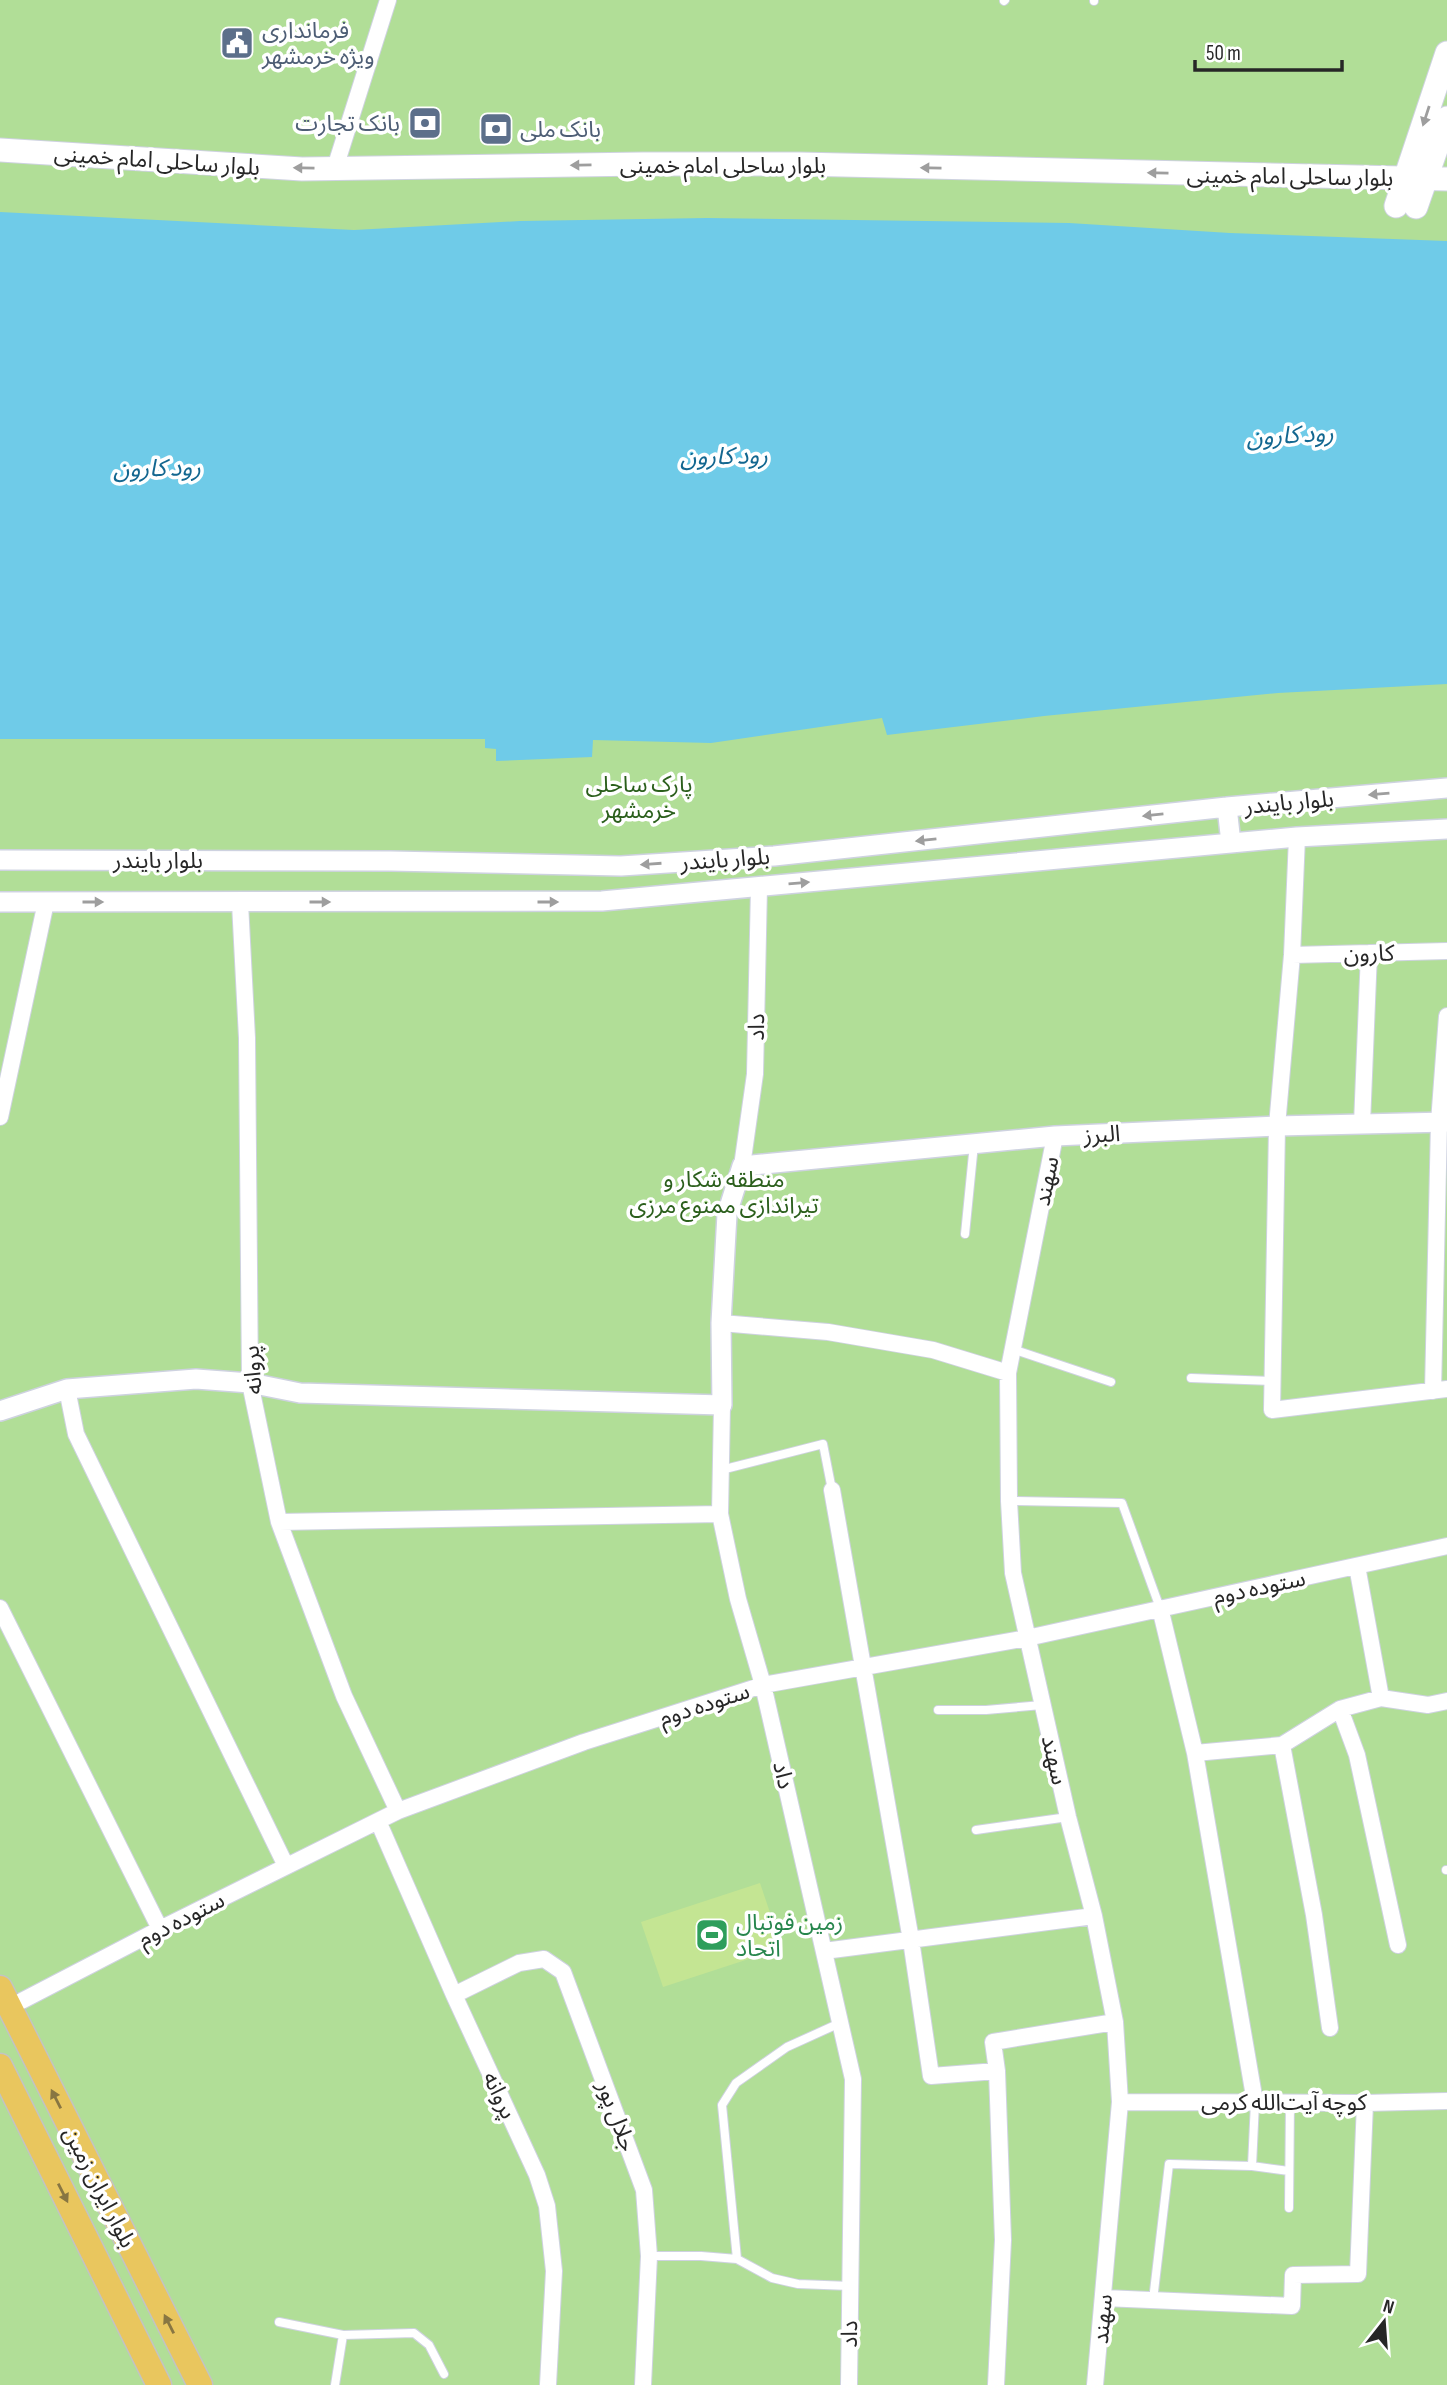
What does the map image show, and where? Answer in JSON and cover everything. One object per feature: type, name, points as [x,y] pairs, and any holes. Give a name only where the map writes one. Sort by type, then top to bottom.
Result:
[{"type":"main road","points":[[1426,179],[1447,53]]},
{"type":"main road","points":[[1406,207],[1426,179],[1447,118]]},
{"type":"main road","name":"بلوار ساحلی امام خمینی","points":[[0,150],[288,168],[799,164],[1426,179]]},
{"type":"main road","name":"بلوار ایران زمین","points":[[5,1997],[200,2385]]},
{"type":"main road","name":"بلوار ایران زمین","points":[[0,2066],[159,2385]]},
{"type":"street","points":[[335,168],[388,0]]},
{"type":"street","name":"بلوار بایندر","points":[[0,860],[377,861],[621,866],[774,856],[1227,807],[1447,788]]},
{"type":"street","points":[[1227,807],[1231,844]]},
{"type":"street","name":"بلوار بایندر","points":[[0,902],[602,901],[1297,837],[1447,829]]},
{"type":"street","points":[[1297,837],[1292,955],[1277,1125],[1272,1410],[1440,1390],[1447,1016]]},
{"type":"street","name":"داد","points":[[758,887],[755,1074],[749,1166],[727,1214],[720,1323],[720,1514],[738,1599],[763,1685],[853,2079],[849,2385]]},
{"type":"street","points":[[0,1117],[46,902]]},
{"type":"street","name":"پروانه","points":[[240,903],[247,1038],[250,1383],[279,1522],[344,1696],[398,1811]]},
{"type":"street","name":"کارون","points":[[1292,955],[1447,951]]},
{"type":"street","points":[[1362,1124],[1369,953]]},
{"type":"street","name":"البرز","points":[[749,1166],[1055,1136],[1277,1125],[1443,1122]]},
{"type":"street","name":"سهند","points":[[1055,1136],[1008,1373],[1009,1501],[1013,1573],[1068,1817],[1094,1916],[1115,2022],[1120,2102],[1095,2385]]},
{"type":"street","points":[[720,1323],[828,1332],[933,1350],[1008,1373]]},
{"type":"street","points":[[0,1411],[68,1389],[197,1379],[250,1383],[300,1393],[722,1405]]},
{"type":"street","points":[[68,1389],[76,1434],[286,1866]]},
{"type":"street","points":[[832,1490],[911,1940],[931,2076],[997,2071]]},
{"type":"street","points":[[279,1522],[720,1514]]},
{"type":"street","name":"ستوده دوم","points":[[5,1997],[160,1929],[398,1811],[584,1742],[763,1685],[1027,1638],[1447,1546]]},
{"type":"street","points":[[1357,1566],[1381,1698]]},
{"type":"street","points":[[0,1608],[160,1929]]},
{"type":"street","points":[[1160,1608],[1195,1754],[1255,2102]]},
{"type":"street","points":[[1195,1754],[1282,1745],[1340,1709],[1381,1698],[1428,1705],[1447,1702]]},
{"type":"street","points":[[1340,1709],[1357,1755],[1398,1945]]},
{"type":"street","points":[[1282,1745],[1314,1916],[1330,2028]]},
{"type":"street","name":"پروانه","points":[[378,1821],[537,2175],[547,2206],[554,2271],[548,2385]]},
{"type":"street","points":[[824,1951],[1094,1916]]},
{"type":"street","name":"جلال پور","points":[[454,1994],[519,1963],[544,1959],[563,1972],[645,2190],[649,2256],[643,2385]]},
{"type":"street","points":[[996,2385],[1003,2241],[997,2071],[993,2042],[1115,2022]]},
{"type":"street","name":"کوچه آیت‌الله کرمی","points":[[1120,2102],[1447,2101]]},
{"type":"street","points":[[1104,2298],[1292,2306],[1293,2275],[1359,2274],[1366,2103]]},
{"type":"lane","points":[[965,1234],[974,1144]]},
{"type":"lane","points":[[1012,1349],[1111,1382]]},
{"type":"lane","points":[[1191,1378],[1273,1381]]},
{"type":"lane","points":[[721,1470],[823,1444],[832,1490]]},
{"type":"lane","points":[[1009,1501],[1122,1503],[1160,1608]]},
{"type":"lane","points":[[938,1710],[986,1710],[1042,1705]]},
{"type":"lane","points":[[976,1830],[1068,1817]]},
{"type":"lane","points":[[737,2259],[722,2105],[736,2083],[787,2048],[840,2023]]},
{"type":"lane","points":[[1252,2166],[1255,2102]]},
{"type":"lane","points":[[1289,2208],[1290,2102]]},
{"type":"lane","points":[[1153,2300],[1169,2164],[1252,2166],[1289,2171]]},
{"type":"lane","points":[[649,2256],[737,2259],[772,2278],[798,2284],[850,2286]]},
{"type":"lane","points":[[279,2322],[343,2335],[414,2333],[429,2345],[444,2374]]},
{"type":"lane","points":[[335,2385],[343,2335]]},
{"type":"green space","name":"منطقه شکار و تیراندازی ممنوع مرزی","points":[[0,0],[1447,0],[1447,2385],[0,2385]]},
{"type":"green space","name":"زمین فوتبال اتحاد","points":[[760,1883],[782,1948],[663,1987],[641,1922]]},
{"type":"water","name":"رود کارون","points":[[0,212],[354,230],[520,221],[707,218],[1069,223],[1230,233],[1447,241],[1447,684],[1278,693],[1044,716],[887,735],[882,718],[711,743],[593,740],[592,757],[496,761],[496,749],[485,748],[485,739],[0,739]]},
{"type":"place","name":"فرمانداری ویژه خرمشهر","points":[[237,43]]},
{"type":"place","name":"بانک تجارت","points":[[425,123]]},
{"type":"place","name":"بانک ملی","points":[[496,129]]},
{"type":"place","name":"زمین فوتبال اتحاد","points":[[712,1935]]},
{"type":"park label","name":"پارک ساحلی خرمشهر","points":[[639,797]]}]
